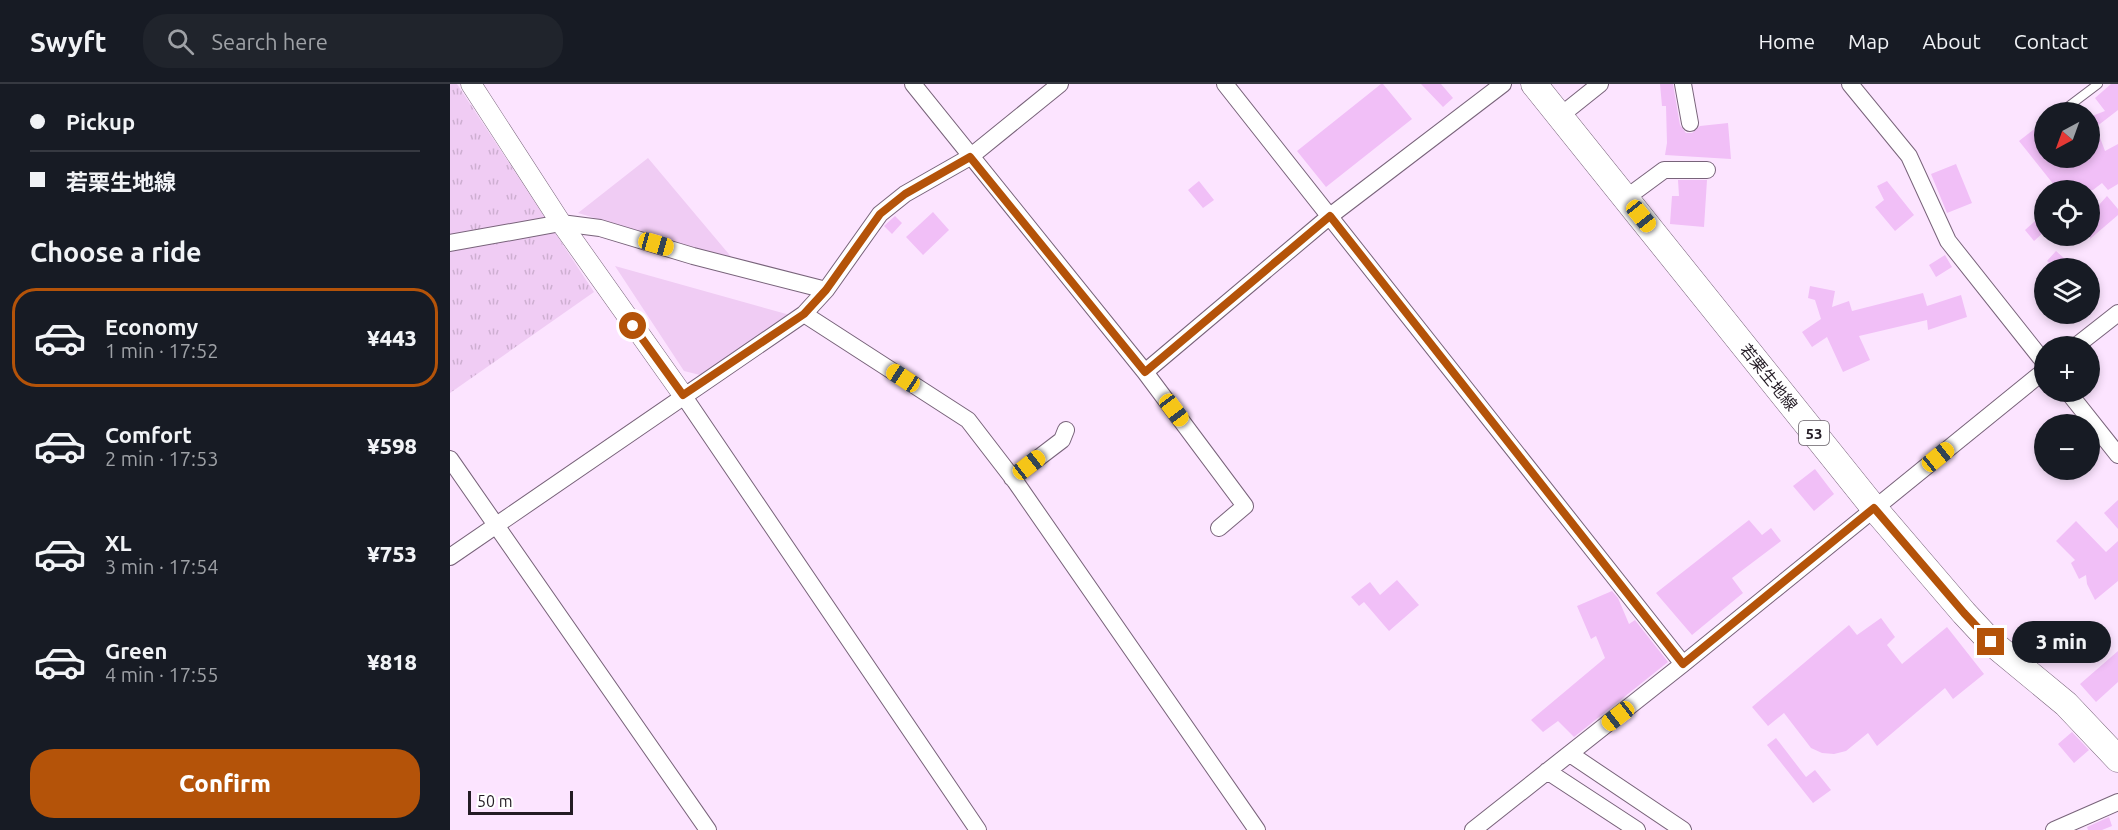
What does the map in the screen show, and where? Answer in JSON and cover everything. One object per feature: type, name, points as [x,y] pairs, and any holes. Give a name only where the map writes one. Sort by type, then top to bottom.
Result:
[{"type":"main road","name":"若栗生地線","points":[[1534,84],[1874,508],[1964,613],[1991,642],[2066,704],[2118,759]]},
{"type":"street","points":[[471,84],[561,223],[683,395],[978,830]]},
{"type":"street","points":[[913,84],[1145,372],[1245,506],[1219,528]]},
{"type":"street","points":[[450,557],[804,314],[826,290],[880,214],[905,194],[970,157],[1060,84]]},
{"type":"street","points":[[1225,84],[1683,664]]},
{"type":"street","points":[[1145,372],[1330,216],[1503,84]]},
{"type":"street","points":[[1560,116],[1600,84]]},
{"type":"street","points":[[1683,84],[1690,123]]},
{"type":"street","points":[[1850,84],[1910,156],[1948,241],[2034,349]]},
{"type":"street","points":[[1626,198],[1664,171],[1707,170]]},
{"type":"street","points":[[450,243],[561,223],[600,228],[693,256],[826,290]]},
{"type":"street","points":[[2089,336],[2118,313]]},
{"type":"street","points":[[804,314],[968,420],[1012,478],[1257,830]]},
{"type":"street","points":[[1473,830],[1683,664],[2034,379]]},
{"type":"street","points":[[2076,402],[2118,455]]},
{"type":"street","points":[[1012,478],[1062,440],[1066,430]]},
{"type":"street","points":[[450,459],[708,830]]},
{"type":"street","points":[[1570,754],[1683,830]]},
{"type":"street","points":[[1546,771],[1637,830]]},
{"type":"street","points":[[2054,830],[2118,802]]},
{"type":"lane","points":[[2074,102],[2098,84]]},
{"type":"green space","points":[[450,84],[457,84],[594,292],[450,393]]},
{"type":"green space","points":[[648,158],[733,259],[578,213]]},
{"type":"green space","points":[[615,266],[790,315],[700,375],[684,371]]},
{"type":"building","points":[[1381,84],[1412,119],[1326,187],[1297,151]]},
{"type":"building","points":[[1421,84],[1441,84],[1453,98],[1443,107]]},
{"type":"building","points":[[1660,84],[1673,84],[1680,125],[1686,133],[1692,133],[1700,126],[1728,123],[1731,159],[1665,155],[1666,106],[1662,106]]},
{"type":"building","points":[[2111,84],[2118,84],[2118,110],[2100,124],[2100,113],[2105,111],[2095,98]]},
{"type":"building","points":[[2034,129],[2034,160],[2019,141]]},
{"type":"building","points":[[2100,138],[2105,151],[2118,144],[2118,184],[2108,190],[2102,183],[2100,185],[2100,180],[2050,180],[2040,168],[2100,168]]},
{"type":"building","points":[[1956,164],[1972,203],[1947,213],[1931,174]]},
{"type":"building","points":[[1678,180],[1707,180],[1704,227],[1670,224],[1672,196],[1679,196]]},
{"type":"building","points":[[1199,181],[1214,200],[1203,208],[1188,190]]},
{"type":"building","points":[[1887,181],[1914,215],[1895,231],[1875,207],[1884,200],[1877,186]]},
{"type":"building","points":[[2107,196],[2118,209],[2118,215],[2100,230],[2100,204]]},
{"type":"building","points":[[933,212],[949,230],[923,255],[906,237]]},
{"type":"building","points":[[895,216],[902,223],[892,234],[884,226]]},
{"type":"building","points":[[2034,222],[2034,241],[2025,230]]},
{"type":"building","points":[[2056,251],[2064,258],[2050,258]]},
{"type":"building","points":[[1945,255],[1952,267],[1936,277],[1929,265]]},
{"type":"building","points":[[1810,286],[1835,291],[1832,307],[1849,301],[1852,311],[1923,293],[1927,306],[1961,295],[1967,317],[1928,330],[1927,320],[1859,336],[1870,360],[1843,372],[1827,337],[1812,347],[1802,332],[1821,319],[1815,300],[1808,298]]},
{"type":"building","points":[[1815,469],[1834,494],[1814,511],[1793,486]]},
{"type":"building","points":[[2118,500],[2118,529],[2104,513]]},
{"type":"building","points":[[1749,520],[1762,535],[1771,528],[1781,541],[1732,578],[1743,593],[1692,635],[1656,593]]},
{"type":"building","points":[[2076,521],[2106,552],[2118,541],[2118,581],[2095,600],[2087,584],[2086,575],[2079,579],[2071,563],[2075,560],[2056,541]]},
{"type":"building","points":[[1397,580],[1419,605],[1389,631],[1364,602],[1359,606],[1351,597],[1370,582],[1380,595]]},
{"type":"building","points":[[1612,591],[1618,598],[1629,624],[1635,620],[1668,662],[1574,737],[1558,721],[1543,732],[1531,720],[1605,658],[1596,636],[1591,639],[1577,606]]},
{"type":"building","points":[[1881,618],[1895,637],[1887,645],[1902,664],[1947,627],[1984,674],[1953,699],[1945,688],[1877,746],[1868,733],[1846,751],[1834,754],[1822,753],[1811,748],[1784,713],[1768,726],[1752,707],[1849,625],[1857,635]]},
{"type":"building","points":[[2118,651],[2118,682],[2096,702],[2080,684]]},
{"type":"building","points":[[2072,732],[2089,750],[2074,763],[2058,744]]},
{"type":"building","points":[[1776,738],[1806,777],[1815,770],[1831,790],[1813,803],[1767,745]]},
{"type":"building","points":[[2109,817],[2112,826],[2102,830],[2088,830],[2087,827]]},
{"type":"route","points":[[633,326],[683,395],[804,314],[826,290],[880,214],[905,194],[970,157],[1145,372],[1330,216],[1683,664],[1874,508],[1991,642]]}]
